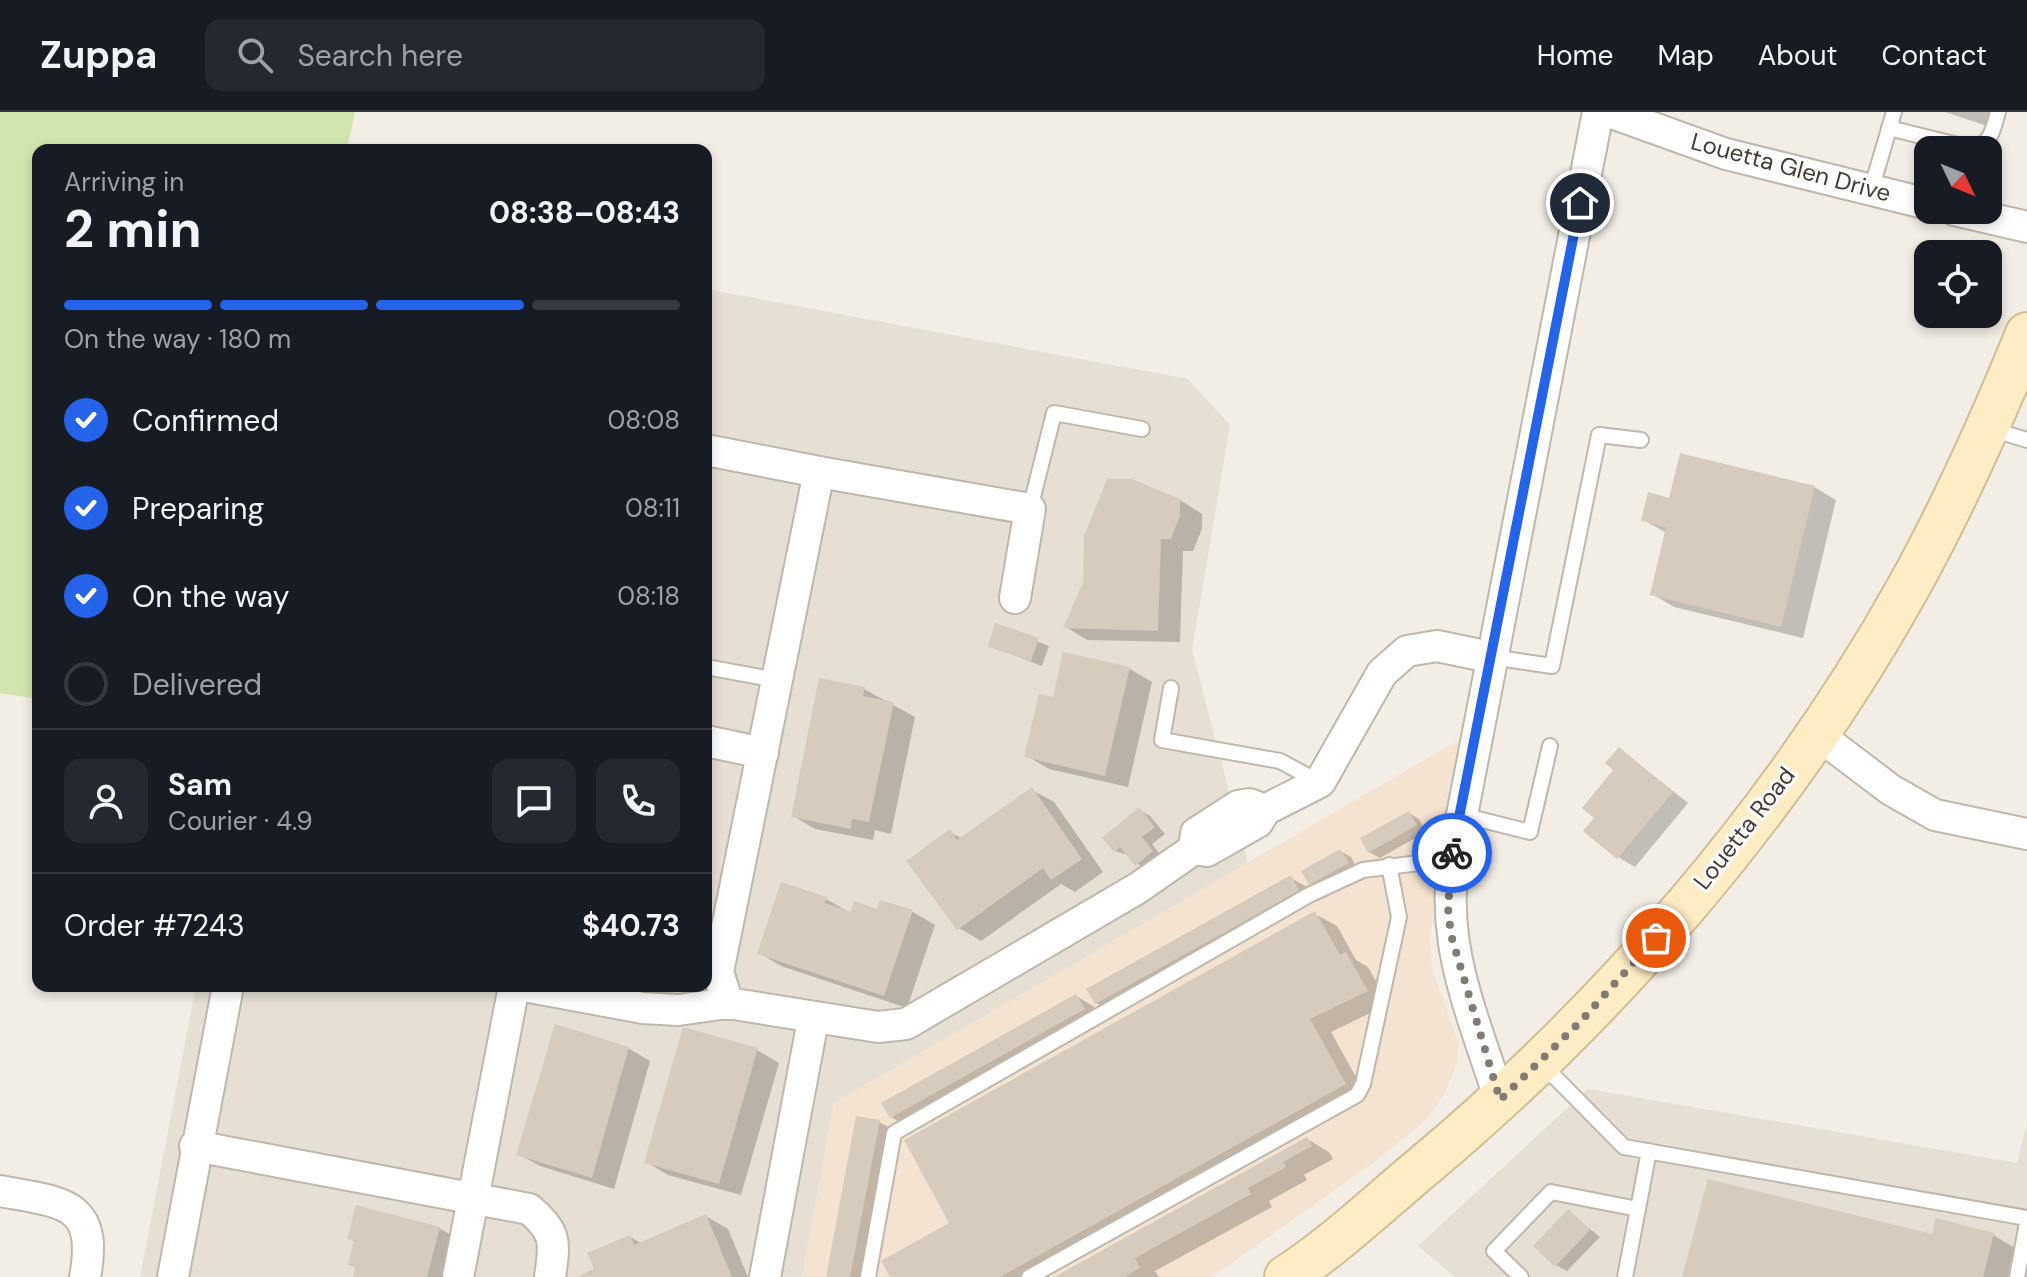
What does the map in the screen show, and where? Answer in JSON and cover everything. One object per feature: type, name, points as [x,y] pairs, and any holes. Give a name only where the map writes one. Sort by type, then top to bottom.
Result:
[{"type":"main road","name":"Louetta Road","points":[[1295,1273],[1500,1100],[1646,950],[1716,866],[1817,734],[1908,588],[2024,351]]},
{"type":"street","points":[[1500,1100],[1451,935],[1451,859],[1598,112]]},
{"type":"street","name":"Louetta Glen Drive","points":[[1609,112],[1726,154],[1914,201]]},
{"type":"street","points":[[2002,221],[2027,227]]},
{"type":"street","points":[[712,451],[1030,509],[1015,598]]},
{"type":"street","points":[[728,1003],[718,972],[819,472]]},
{"type":"street","points":[[556,992],[643,1008],[678,1010],[728,1003],[813,1020],[878,1027],[906,1024],[1138,888],[1194,849],[1207,851],[1258,822],[1265,810],[1320,782],[1382,673],[1407,651],[1437,646],[1490,657]]},
{"type":"street","points":[[1817,734],[1891,790],[1935,815],[2027,834]]},
{"type":"street","points":[[712,742],[763,753]]},
{"type":"street","points":[[173,1277],[195,1146],[227,992]]},
{"type":"street","points":[[458,1277],[513,992]]},
{"type":"street","points":[[765,1277],[813,1020]]},
{"type":"street","points":[[195,1146],[529,1209],[547,1223],[555,1245],[550,1277]]},
{"type":"street","points":[[0,1191],[65,1207],[79,1216],[88,1229],[91,1246],[85,1277]]},
{"type":"lane","points":[[1871,190],[1894,112]]},
{"type":"lane","points":[[1889,128],[1974,149],[1985,145],[1992,136],[1998,112]]},
{"type":"lane","points":[[1030,509],[1054,413],[1142,429]]},
{"type":"lane","points":[[1987,428],[2027,440]]},
{"type":"lane","points":[[1490,657],[1552,666],[1599,435],[1641,440]]},
{"type":"lane","points":[[712,668],[777,680]]},
{"type":"lane","points":[[1171,688],[1162,740],[1280,761],[1320,782]]},
{"type":"lane","points":[[1462,815],[1530,832],[1550,746]]},
{"type":"lane","points":[[868,1277],[894,1133],[1309,895],[1363,870],[1451,859]]},
{"type":"lane","points":[[1029,1277],[1357,1095],[1363,1084],[1399,917],[1389,865]]},
{"type":"lane","points":[[1539,1062],[1624,1147],[2027,1221],[2017,1277]]},
{"type":"lane","points":[[1625,1277],[1649,1151]]},
{"type":"lane","points":[[1521,1277],[1494,1251],[1551,1192],[1638,1209]]},
{"type":"shaded area","points":[[712,290],[1188,379],[1230,425],[1192,650],[1248,864],[834,1103],[802,1277],[140,1277],[195,992],[712,992]]},
{"type":"shaded area","points":[[1464,737],[1430,938],[1432,968],[1459,1045],[1457,1063],[1444,1095],[1426,1120],[1377,1160],[1212,1277],[802,1277],[834,1103]]},
{"type":"shaded area","points":[[1588,1089],[2017,1163],[2027,1123],[2027,1277],[1455,1277],[1418,1246]]},
{"type":"green space","points":[[0,112],[355,112],[348,144],[32,144],[32,698],[0,693]]},
{"type":"building","points":[[1680,453],[1815,486],[1781,627],[1650,595],[1666,527],[1641,521],[1648,492],[1669,498]]},
{"type":"building","points":[[1107,479],[1132,479],[1180,499],[1180,516],[1171,539],[1161,539],[1158,631],[1063,628],[1083,582],[1084,536]]},
{"type":"building","points":[[995,623],[1039,638],[1031,661],[988,647]]},
{"type":"building","points":[[1063,652],[1130,667],[1105,776],[1024,757],[1039,694],[1053,697]]},
{"type":"building","points":[[819,678],[865,687],[863,696],[894,702],[869,822],[852,819],[851,829],[791,817]]},
{"type":"building","points":[[1619,747],[1673,792],[1617,859],[1583,831],[1594,818],[1582,808],[1613,770],[1605,763]]},
{"type":"building","points":[[1032,787],[1082,859],[1051,880],[1043,868],[957,930],[906,861],[950,829],[957,840]]},
{"type":"building","points":[[1139,807],[1155,827],[1142,837],[1153,851],[1135,866],[1120,847],[1114,852],[1102,838]]},
{"type":"building","points":[[1409,811],[1417,825],[1368,853],[1360,838]]},
{"type":"building","points":[[1340,849],[1349,863],[1309,885],[1301,871]]},
{"type":"building","points":[[1291,875],[1299,891],[1095,1004],[1086,989]]},
{"type":"building","points":[[781,882],[827,897],[825,903],[851,912],[854,901],[877,909],[880,900],[913,910],[884,996],[757,954]]},
{"type":"building","points":[[1315,911],[1340,955],[1346,952],[1368,991],[1310,1019],[1346,1084],[1000,1277],[890,1277],[881,1261],[949,1223],[904,1140]]},
{"type":"building","points":[[1076,994],[1085,1009],[890,1118],[881,1103]]},
{"type":"building","points":[[555,1024],[629,1047],[592,1178],[516,1155]]},
{"type":"building","points":[[683,1027],[758,1048],[719,1184],[644,1163]]},
{"type":"building","points":[[856,1116],[880,1120],[850,1277],[826,1277]]},
{"type":"building","points":[[1307,1137],[1312,1146],[1283,1162],[1286,1167],[1248,1188],[1251,1194],[1135,1258],[1140,1268],[1124,1277],[1054,1277]]},
{"type":"building","points":[[1708,1179],[1932,1234],[1936,1218],[1994,1233],[1983,1277],[1682,1277]]},
{"type":"building","points":[[356,1205],[440,1227],[427,1277],[353,1277],[356,1267],[348,1265],[354,1241],[347,1239]]},
{"type":"building","points":[[1568,1209],[1590,1230],[1555,1267],[1533,1246]]},
{"type":"building","points":[[706,1214],[732,1277],[576,1277],[594,1269],[587,1253],[630,1235],[634,1245]]},
{"type":"way so far","points":[[1452,853],[1448,908],[1451,935],[1500,1100],[1580,1022],[1656,938]]},
{"type":"route","points":[[1452,853],[1462,815],[1490,657],[1580,203]]}]
